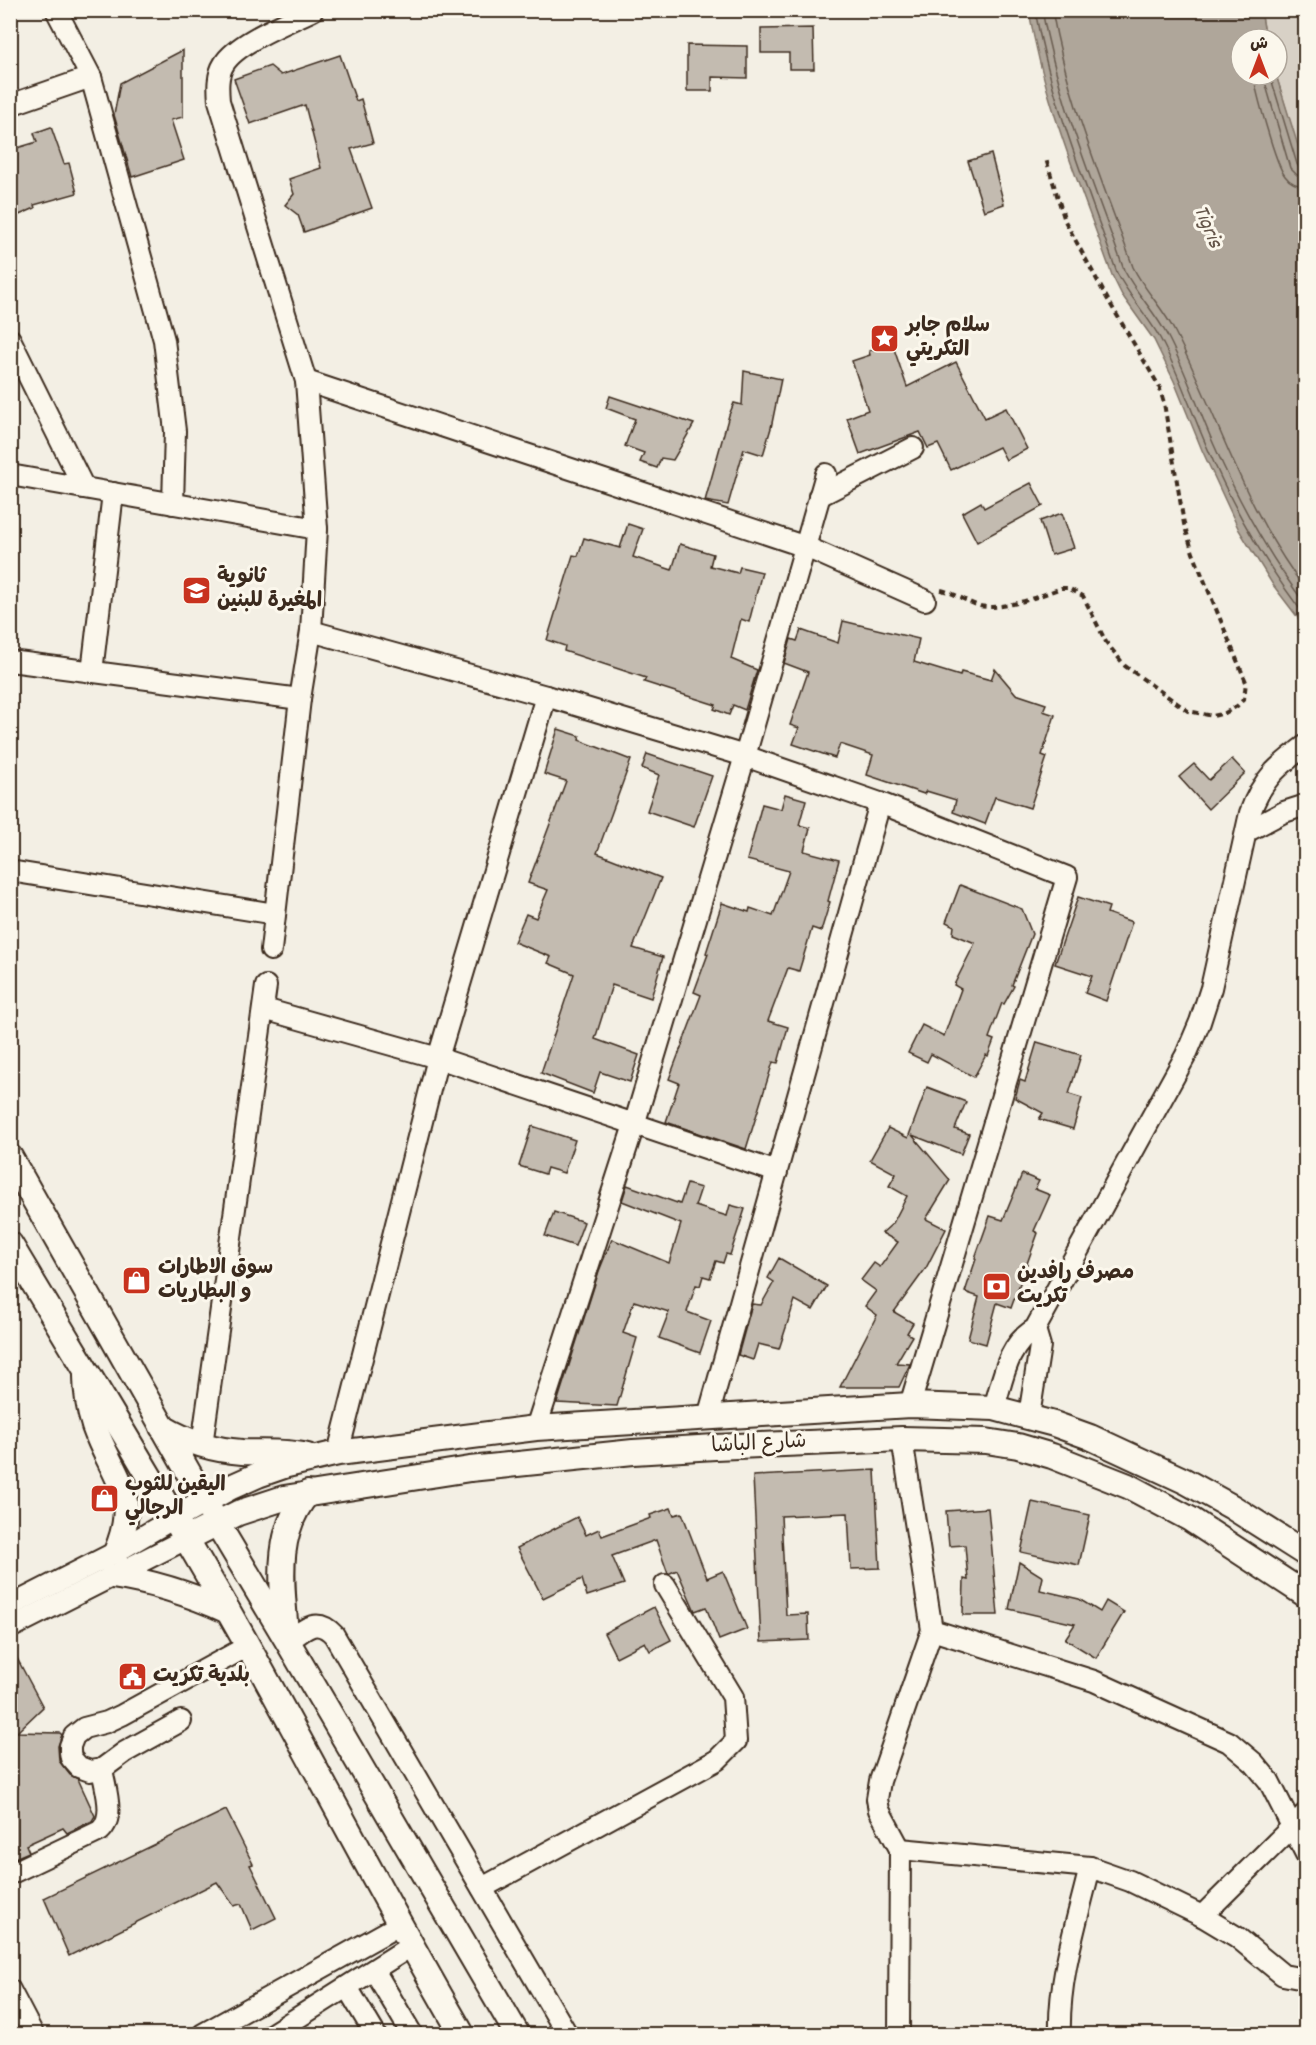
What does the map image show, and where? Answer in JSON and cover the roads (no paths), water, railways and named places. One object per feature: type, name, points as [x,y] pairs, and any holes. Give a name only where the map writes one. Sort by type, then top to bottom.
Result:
[{"type":"main road","points":[[10,1157],[204,1502],[517,2034]]},
{"type":"main road","points":[[10,1244],[228,1611],[399,1925],[462,2034]]},
{"type":"main road","points":[[86,1371],[89,1409],[95,1428],[123,1489],[125,1521],[116,1552]]},
{"type":"main road","points":[[174,1518],[258,1475],[327,1455],[536,1428],[910,1405],[994,1408],[1029,1416],[1090,1437],[1176,1477],[1232,1507],[1305,1554]]},
{"type":"main road","points":[[162,1426],[202,1445],[230,1451],[278,1451],[327,1455]]},
{"type":"main road","name":"شارع الباشا","points":[[186,1539],[261,1504],[308,1493],[470,1469],[633,1452],[738,1445],[902,1439],[986,1441],[1018,1446],[1092,1471],[1160,1502],[1305,1594]]},
{"type":"main road","points":[[287,1640],[283,1586],[284,1545],[291,1517],[308,1493]]},
{"type":"main road","points":[[112,1576],[160,1585],[228,1611]]},
{"type":"street","points":[[56,10],[91,76],[165,340],[175,431],[173,504]]},
{"type":"street","points":[[271,950],[300,699],[311,631],[317,529],[306,381],[219,101],[218,84],[222,66],[233,53],[263,34],[313,10]]},
{"type":"street","points":[[10,105],[91,76]]},
{"type":"street","points":[[10,339],[84,488]]},
{"type":"street","points":[[306,381],[806,547],[931,594]]},
{"type":"street","points":[[819,496],[913,448]]},
{"type":"street","points":[[536,1428],[634,1125],[746,756],[826,474]]},
{"type":"street","points":[[10,475],[317,529]]},
{"type":"street","points":[[92,672],[113,493]]},
{"type":"street","points":[[311,631],[546,696],[746,756],[880,803],[1067,877],[910,1405]]},
{"type":"street","points":[[10,661],[300,699]]},
{"type":"street","points":[[327,1455],[438,1058],[546,696]]},
{"type":"street","points":[[994,1408],[1013,1349],[1026,1334],[1035,1329],[1186,1054],[1211,988],[1250,813],[1261,786],[1286,760],[1305,745]]},
{"type":"street","points":[[708,1416],[880,803]]},
{"type":"street","points":[[1246,832],[1284,812],[1305,805]]},
{"type":"street","points":[[10,871],[275,914]]},
{"type":"street","points":[[202,1445],[266,986]]},
{"type":"street","points":[[264,1009],[438,1058],[777,1173]]},
{"type":"street","points":[[1029,1416],[1040,1346],[1035,1329]]},
{"type":"street","points":[[899,2034],[900,1849],[879,1810],[878,1799],[880,1781],[932,1629],[902,1439]]},
{"type":"street","points":[[10,1606],[116,1552],[174,1518]]},
{"type":"street","points":[[10,1628],[186,1539]]},
{"type":"street","points":[[483,1888],[717,1760],[736,1741],[733,1697],[665,1585]]},
{"type":"street","points":[[287,1640],[305,1628],[315,1625],[326,1628],[334,1635],[567,2034]]},
{"type":"street","points":[[932,1629],[1094,1681],[1229,1742],[1254,1763],[1299,1820],[1305,1854]]},
{"type":"street","points":[[180,1721],[125,1752],[102,1769],[84,1770],[71,1758],[70,1746],[79,1731],[107,1722],[248,1646]]},
{"type":"street","points":[[10,1874],[105,1827],[109,1816],[102,1769]]},
{"type":"street","points":[[1202,1916],[1299,1820]]},
{"type":"street","points":[[900,1849],[1090,1867],[1130,1881],[1202,1916],[1237,1937],[1283,1975],[1299,1978],[1305,1976]]},
{"type":"street","points":[[1060,2034],[1059,2017],[1065,1969],[1090,1867]]},
{"type":"street","points":[[203,2034],[399,1925]]},
{"type":"street","points":[[277,2033],[411,1946]]},
{"type":"street","points":[[339,1958],[375,2034]]},
{"type":"street","points":[[374,1970],[412,2034]]},
{"type":"street","points":[[11,1992],[33,2034]]},
{"type":"water","name":"Tigris","points":[[1029,11],[1261,11],[1264,27],[1229,27],[1229,87],[1280,87],[1306,171],[1305,627],[1273,585],[1239,530],[1154,340],[1122,295],[1112,275],[1054,112]]},
{"type":"place","name":"سلام جابر التكريتي","points":[[885,339]]},
{"type":"place","name":"ثانوية المغيرة للبنين","points":[[196,590]]},
{"type":"place","name":"سوق الاطارات و البطاريات","points":[[137,1281]]},
{"type":"place","name":"مصرف رافدين تكريت","points":[[996,1286]]},
{"type":"place","name":"اليقين للثوب الرجالي","points":[[104,1498]]},
{"type":"place","name":"بلدية تكريت","points":[[132,1677]]}]
